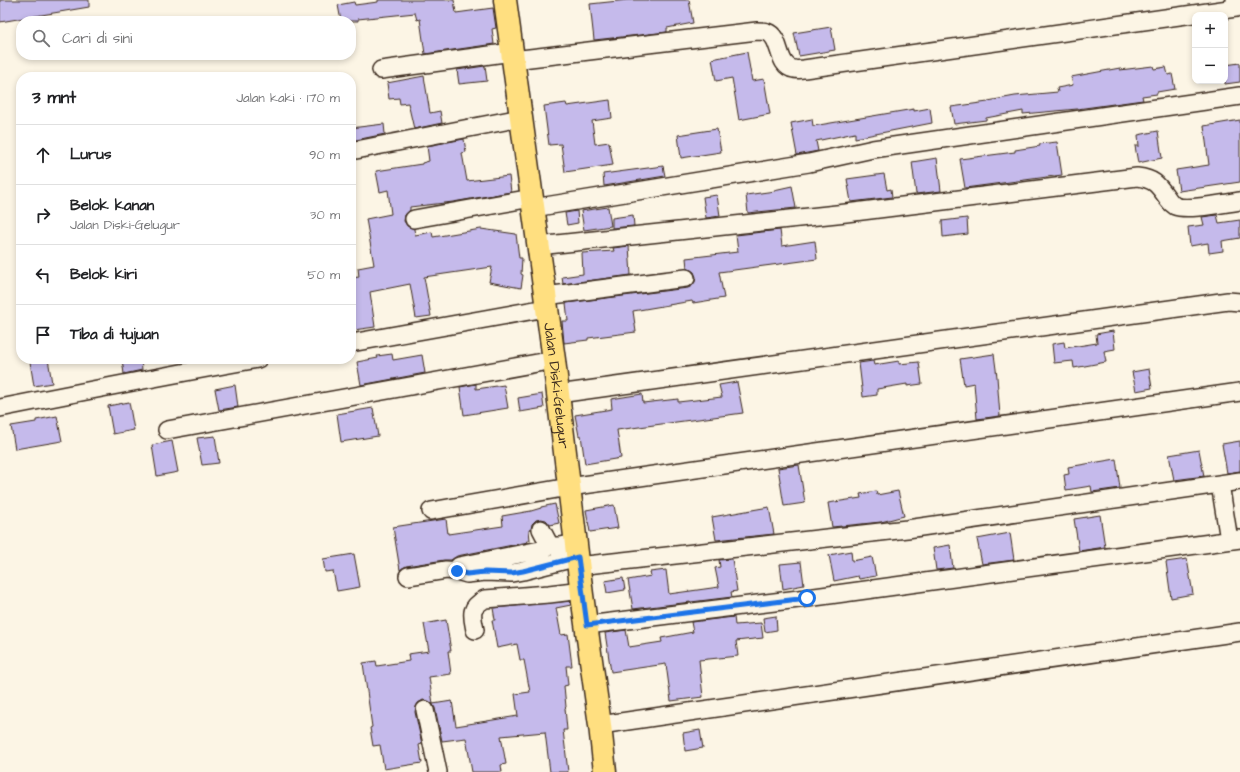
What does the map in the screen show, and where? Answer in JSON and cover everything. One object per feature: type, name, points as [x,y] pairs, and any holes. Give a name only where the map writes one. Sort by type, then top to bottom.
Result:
[{"type":"main road","name":"Jalan Diski–Gelugur","points":[[505,0],[554,360],[569,487],[566,553],[582,590],[605,772]]},
{"type":"street","points":[[381,70],[757,30],[768,32],[775,39],[787,66],[794,69],[804,69],[1237,5]]},
{"type":"street","points":[[414,219],[809,163],[873,149],[1240,96]]},
{"type":"street","points":[[356,150],[521,118]]},
{"type":"street","points":[[538,246],[853,212],[1137,177],[1147,178],[1156,182],[1173,205],[1179,207],[1188,208],[1240,200]]},
{"type":"street","points":[[356,342],[545,302],[686,278]]},
{"type":"street","points":[[558,394],[1228,302],[1240,302]]},
{"type":"street","points":[[167,430],[554,360]]},
{"type":"street","points":[[0,408],[104,388],[137,380],[229,364]]},
{"type":"street","points":[[431,511],[569,487],[1240,392]]},
{"type":"street","points":[[408,576],[453,570],[461,565],[540,550],[566,553],[907,529],[1240,481]]},
{"type":"street","points":[[587,625],[807,598],[1235,540],[1220,484]]},
{"type":"street","points":[[541,529],[566,553]]},
{"type":"street","points":[[475,630],[472,614],[474,607],[485,599],[582,590]]},
{"type":"street","points":[[600,725],[1240,632]]},
{"type":"street","points":[[425,710],[438,772]]},
{"type":"building","points":[[0,0],[89,0],[89,7],[36,16],[16,16],[16,19],[0,22]]},
{"type":"building","points":[[378,0],[454,0],[456,13],[493,8],[496,28],[492,29],[494,44],[425,54],[420,19],[417,20],[415,13],[358,19],[358,21],[356,21],[356,16],[340,16],[338,5],[354,2],[355,5],[378,2]]},
{"type":"building","points":[[628,0],[689,0],[693,23],[667,28],[667,32],[594,40],[590,4]]},
{"type":"building","points":[[831,27],[835,50],[799,56],[794,33]]},
{"type":"building","points":[[747,52],[752,81],[764,79],[770,114],[739,120],[732,78],[716,81],[712,59]]},
{"type":"building","points":[[1240,63],[1240,82],[1228,84],[1228,65]]},
{"type":"building","points":[[485,66],[487,81],[459,84],[457,70]]},
{"type":"building","points":[[1153,66],[1154,69],[1166,67],[1168,75],[1172,74],[1175,89],[1142,96],[1143,100],[1077,109],[1023,114],[1023,111],[986,118],[986,120],[954,124],[951,107],[988,102],[1015,96],[1058,92],[1057,88],[1073,85],[1071,77],[1120,68],[1120,70]]},
{"type":"building","points":[[424,76],[430,113],[440,111],[442,123],[414,129],[408,103],[400,104],[399,98],[389,99],[387,83]]},
{"type":"building","points":[[610,100],[612,118],[592,121],[595,144],[609,142],[613,165],[565,172],[561,144],[549,145],[544,106],[566,103],[567,106]]},
{"type":"building","points":[[930,108],[932,123],[855,138],[855,133],[816,141],[818,151],[797,155],[791,123],[812,119],[813,126],[914,109],[914,111]]},
{"type":"building","points":[[1240,120],[1240,182],[1179,191],[1176,170],[1209,165],[1204,126]]},
{"type":"building","points":[[384,124],[385,134],[356,140],[356,127]]},
{"type":"building","points":[[717,129],[721,152],[681,158],[678,135]]},
{"type":"building","points":[[1158,131],[1162,158],[1138,163],[1135,146],[1139,146],[1138,135]]},
{"type":"building","points":[[464,139],[466,152],[462,153],[467,181],[509,176],[511,192],[453,202],[410,207],[410,210],[405,215],[404,221],[407,226],[414,229],[415,235],[432,232],[433,237],[481,229],[516,234],[519,258],[522,258],[521,274],[523,275],[521,288],[489,282],[492,267],[424,277],[431,316],[416,318],[410,284],[370,292],[375,327],[356,330],[356,277],[359,277],[358,268],[374,265],[366,219],[391,214],[388,190],[380,192],[376,171],[422,164],[429,161],[427,146]]},
{"type":"building","points":[[1057,142],[1062,175],[965,188],[960,159],[1015,152],[1015,150],[1040,146],[1039,144]]},
{"type":"building","points":[[937,158],[941,191],[916,194],[912,162]]},
{"type":"building","points":[[663,166],[665,176],[604,186],[603,174]]},
{"type":"building","points":[[884,174],[887,190],[891,189],[892,197],[851,202],[847,179]]},
{"type":"building","points":[[792,186],[796,208],[748,213],[746,195],[775,191],[774,190]]},
{"type":"building","points":[[717,195],[720,216],[706,218],[703,197]]},
{"type":"building","points":[[608,207],[611,226],[584,230],[581,211]]},
{"type":"building","points":[[577,211],[578,223],[567,225],[565,213]]},
{"type":"building","points":[[633,215],[634,226],[612,228],[612,218]]},
{"type":"building","points":[[1217,215],[1219,223],[1240,220],[1240,238],[1222,241],[1223,251],[1209,253],[1208,243],[1190,246],[1188,227],[1204,225],[1202,217]]},
{"type":"building","points":[[967,218],[968,234],[943,237],[942,221]]},
{"type":"building","points":[[780,230],[782,246],[815,241],[817,259],[719,272],[724,298],[693,303],[692,301],[633,311],[636,332],[588,338],[588,340],[564,343],[562,321],[568,321],[566,303],[688,288],[695,282],[696,277],[694,272],[687,268],[686,258],[738,252],[736,235]]},
{"type":"building","points":[[629,246],[631,275],[563,284],[562,277],[583,274],[582,253],[614,251],[613,248]]},
{"type":"building","points":[[1113,331],[1115,349],[1104,351],[1106,362],[1074,368],[1073,361],[1054,363],[1052,344],[1064,342],[1065,348],[1097,343],[1096,334]]},
{"type":"building","points":[[392,354],[393,360],[422,355],[425,373],[361,385],[357,362],[378,358],[377,356]]},
{"type":"building","points":[[994,354],[1000,416],[977,419],[974,383],[964,385],[960,359]]},
{"type":"building","points":[[873,361],[874,365],[899,361],[899,364],[919,362],[922,384],[907,386],[907,384],[877,389],[877,395],[863,397],[859,363]]},
{"type":"building","points":[[30,364],[49,364],[52,383],[34,386]]},
{"type":"building","points":[[123,364],[141,364],[142,370],[124,374]]},
{"type":"building","points":[[1149,369],[1152,388],[1136,391],[1132,372]]},
{"type":"building","points":[[737,382],[743,413],[617,430],[621,458],[585,464],[581,435],[579,436],[575,415],[612,409],[611,399],[642,394],[643,403],[678,399],[678,402],[722,397],[719,385]]},
{"type":"building","points":[[476,384],[476,389],[504,385],[508,408],[464,415],[460,387]]},
{"type":"building","points":[[235,385],[238,407],[219,410],[215,389]]},
{"type":"building","points":[[542,394],[544,408],[520,412],[518,398]]},
{"type":"building","points":[[129,402],[134,430],[113,434],[108,406]]},
{"type":"building","points":[[373,408],[378,436],[341,442],[337,414]]},
{"type":"building","points":[[57,416],[62,441],[15,449],[11,426],[36,422],[36,420]]},
{"type":"building","points":[[215,436],[219,463],[202,465],[197,438]]},
{"type":"building","points":[[172,441],[178,472],[157,476],[152,445]]},
{"type":"building","points":[[1240,441],[1240,471],[1227,473],[1222,444]]},
{"type":"building","points":[[1199,450],[1204,476],[1174,480],[1169,455]]},
{"type":"building","points":[[1116,459],[1120,488],[1092,492],[1091,486],[1066,490],[1064,475],[1069,474],[1068,467]]},
{"type":"building","points":[[799,465],[805,503],[784,506],[778,468]]},
{"type":"building","points":[[876,491],[877,495],[898,491],[904,516],[881,522],[832,527],[828,503],[861,498],[860,494]]},
{"type":"building","points":[[555,504],[559,523],[550,525],[546,520],[536,520],[529,530],[530,540],[527,540],[528,542],[457,556],[451,560],[406,566],[400,570],[393,527],[446,519],[448,534],[503,526],[502,516],[531,511]]},
{"type":"building","points":[[614,505],[618,528],[590,532],[586,510]]},
{"type":"building","points":[[769,507],[774,534],[716,540],[712,517]]},
{"type":"building","points":[[1100,515],[1105,547],[1079,551],[1074,519]]},
{"type":"building","points":[[1010,533],[1014,560],[982,564],[977,539]]},
{"type":"building","points":[[950,545],[953,568],[936,570],[933,548]]},
{"type":"building","points":[[851,551],[852,561],[872,557],[876,576],[859,579],[858,576],[834,581],[829,555]]},
{"type":"building","points":[[354,554],[360,587],[337,591],[333,571],[325,572],[323,559]]},
{"type":"building","points":[[732,559],[737,591],[731,592],[732,597],[633,609],[628,580],[651,576],[650,572],[666,570],[669,594],[719,587],[715,568],[720,567],[719,560]]},
{"type":"building","points":[[1187,559],[1193,594],[1171,598],[1166,562]]},
{"type":"building","points":[[801,562],[804,585],[783,589],[780,564]]},
{"type":"building","points":[[623,578],[625,590],[607,593],[605,581]]},
{"type":"building","points":[[570,601],[571,605],[556,608],[561,635],[568,634],[572,666],[566,666],[568,685],[564,686],[567,730],[563,730],[568,772],[550,772],[545,732],[501,736],[506,764],[501,765],[502,772],[472,772],[466,738],[442,741],[435,708],[432,703],[423,700],[418,703],[415,712],[422,744],[419,745],[422,763],[384,769],[380,745],[373,746],[370,728],[372,727],[363,663],[376,661],[377,666],[409,661],[408,654],[429,651],[424,624],[446,620],[451,651],[448,651],[451,674],[429,677],[433,704],[452,701],[456,726],[518,716],[515,694],[530,692],[524,660],[520,660],[517,644],[497,648],[492,620],[495,620],[493,608]]},
{"type":"building","points":[[776,616],[777,630],[765,632],[763,618]]},
{"type":"building","points":[[734,617],[735,625],[761,623],[763,638],[736,641],[738,656],[699,660],[703,697],[671,701],[666,664],[611,672],[605,633],[626,630],[629,647],[662,642],[661,638],[693,632],[691,622]]},
{"type":"building","points":[[700,730],[703,748],[685,751],[683,733]]},
{"type":"route","points":[[457,571],[467,574],[485,572],[512,573],[578,557],[587,625],[807,598]]}]
